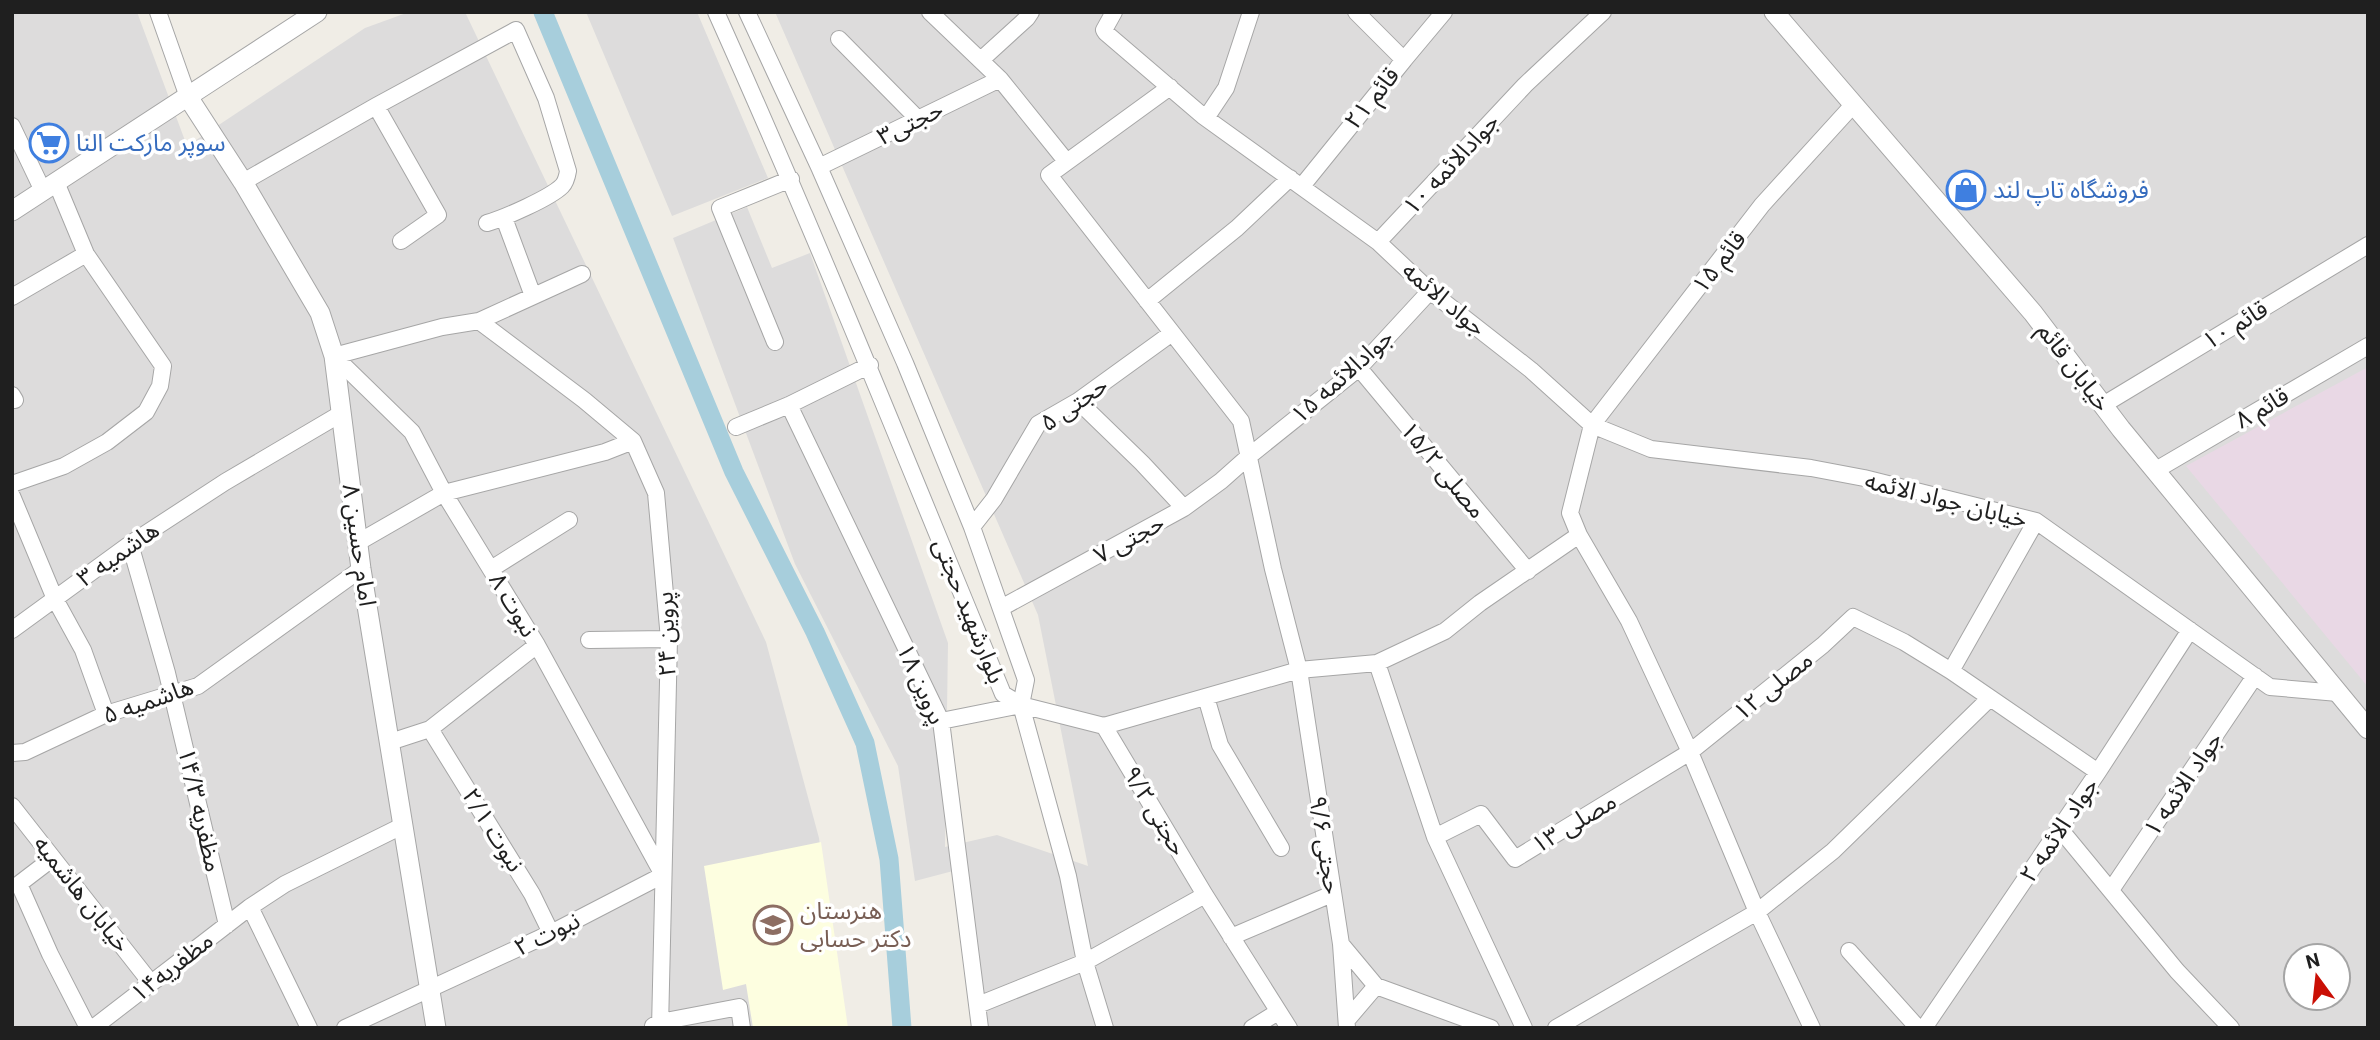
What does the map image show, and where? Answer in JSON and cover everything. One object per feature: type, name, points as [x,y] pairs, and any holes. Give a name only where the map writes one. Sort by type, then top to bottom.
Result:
[{"type":"street","points":[[158,12],[188,96]]},
{"type":"street","points":[[12,211],[317,12]]},
{"type":"street","name":"بلوارشهید حجتی","points":[[716,12],[870,365],[1003,694],[1021,705],[1026,680],[972,527],[905,363],[747,12]]},
{"type":"street","points":[[930,12],[982,59],[1066,161],[1170,87]]},
{"type":"street","points":[[982,59],[1031,12]]},
{"type":"street","name":"جواد الائمه","points":[[1114,12],[1104,30],[1105,33],[1206,118],[1378,243],[1430,290],[1531,370],[1592,425]]},
{"type":"street","points":[[1206,118],[1226,88],[1251,12]]},
{"type":"street","points":[[1356,12],[1404,60]]},
{"type":"street","name":"قائم ۲۱","points":[[1147,301],[1296,182],[1444,12]]},
{"type":"street","name":"جوادالائمه ۱۰","points":[[1378,243],[1525,85],[1603,12]]},
{"type":"street","name":"خیابان قائم","points":[[1774,12],[2033,313],[2103,405],[2368,729]]},
{"type":"street","points":[[243,182],[516,30],[546,98],[568,171],[567,178],[560,188],[504,218],[487,223]]},
{"type":"street","points":[[839,39],[918,119]]},
{"type":"street","name":"حجتی۳","points":[[819,167],[1000,79]]},
{"type":"street","name":"امام حسین ۸","points":[[188,96],[243,182],[320,313],[334,356],[361,569],[436,1028]]},
{"type":"street","name":"قائم ۱۵","points":[[1592,425],[1762,205],[1853,105]]},
{"type":"street","points":[[376,106],[438,215],[401,241]]},
{"type":"street","points":[[12,126],[50,186],[86,254],[163,366],[160,386],[146,412],[107,442],[64,466],[12,485]]},
{"type":"street","name":"حجتی ۹/۶","points":[[1066,161],[1049,175],[1241,421],[1299,670],[1341,944],[1347,1024]]},
{"type":"street","points":[[775,342],[720,208],[791,179]]},
{"type":"street","points":[[504,218],[533,296]]},
{"type":"street","name":"قائم ۱۰","points":[[2103,405],[2368,245]]},
{"type":"street","points":[[12,297],[86,254]]},
{"type":"street","points":[[334,356],[442,327],[479,321],[582,274]]},
{"type":"street","name":"جوادالائمه ۱۵","points":[[1248,457],[1359,368],[1430,290]]},
{"type":"street","name":"پروین ۲۴","points":[[479,321],[633,441],[656,493],[669,639],[657,1026]]},
{"type":"street","name":"حجتی ۵","points":[[972,527],[994,499],[1038,424],[1078,401],[1172,333]]},
{"type":"street","name":"قائم ۸","points":[[2156,470],[2368,345]]},
{"type":"street","name":"نبوت ۸","points":[[334,356],[412,432],[444,493],[537,645],[663,875]]},
{"type":"street","points":[[736,427],[789,405],[870,365]]},
{"type":"street","name":"مصلی ۱۵/۲","points":[[1359,368],[1528,571]]},
{"type":"street","points":[[1078,401],[1184,508]]},
{"type":"street","name":"پروین ۱۸","points":[[789,405],[941,721],[980,1028]]},
{"type":"street","name":"هاشمیه ۳","points":[[12,630],[130,544],[225,482],[342,413]]},
{"type":"street","points":[[1592,425],[1570,513],[1579,535],[1629,621],[1690,752],[1757,912],[1812,1028]]},
{"type":"street","name":"خیابان جواد الائمه","points":[[1592,425],[1651,449],[1811,468],[1864,478],[2036,521],[2270,687],[2338,693]]},
{"type":"street","points":[[358,543],[444,493],[605,452],[633,441]]},
{"type":"street","name":"حجتی ۷","points":[[1001,608],[1184,508],[1248,457]]},
{"type":"street","points":[[12,496],[55,599],[83,650],[106,714]]},
{"type":"street","points":[[491,569],[569,520]]},
{"type":"street","points":[[2036,521],[1951,671],[2098,772]]},
{"type":"street","points":[[941,721],[1021,705],[1104,726],[1299,670],[1377,663],[1445,631],[1579,535]]},
{"type":"street","name":"مظفریه ۱۴/۳","points":[[130,544],[172,694],[227,925]]},
{"type":"street","name":"هاشمیه ۵","points":[[12,753],[25,752],[106,714],[198,686],[361,569]]},
{"type":"street","name":"مصلی ۱۲","points":[[1690,752],[1823,645],[1853,617],[1904,642],[1951,671]]},
{"type":"street","name":"جواد الائمه ۲","points":[[1924,1028],[2060,829],[2190,630]]},
{"type":"street","points":[[589,640],[669,639]]},
{"type":"street","points":[[390,742],[430,729],[537,645]]},
{"type":"street","points":[[1377,663],[1435,836],[1524,1028]]},
{"type":"street","name":"جواد الائمه ۱","points":[[2111,891],[2255,677]]},
{"type":"street","points":[[1206,697],[1220,745],[1281,848]]},
{"type":"street","points":[[1556,1028],[1757,912],[1833,851],[1990,698]]},
{"type":"street","points":[[1021,705],[1068,876],[1085,962],[1105,1028]]},
{"type":"street","name":"حجتی ۹/۲","points":[[1104,726],[1205,895],[1289,1028]]},
{"type":"street","name":"نبوت ۲/۱","points":[[430,729],[532,894],[551,933]]},
{"type":"street","name":"مصلی ۱۳","points":[[1435,836],[1482,814],[1515,859],[1690,752]]},
{"type":"street","name":"خیابان هاشمیه","points":[[12,806],[151,983]]},
{"type":"street","name":"مظفریه۱۴","points":[[93,1028],[250,906],[285,884],[404,825]]},
{"type":"street","points":[[2060,829],[2177,971],[2231,1028]]},
{"type":"street","points":[[53,858],[19,884],[50,954],[88,1028]]},
{"type":"street","name":"نبوت ۲","points":[[345,1028],[551,933],[663,875]]},
{"type":"street","points":[[1231,937],[1332,894]]},
{"type":"street","points":[[978,1005],[1085,962],[1205,895]]},
{"type":"street","points":[[250,906],[309,1028]]},
{"type":"street","points":[[1341,944],[1376,986],[1490,1028]]},
{"type":"street","points":[[1849,951],[1918,1028]]},
{"type":"street","points":[[1347,1024],[1376,986]]},
{"type":"street","points":[[657,1026],[739,1007],[742,1028]]},
{"type":"street","points":[[1252,1028],[1278,1012]]},
{"type":"shaded area","points":[[12,12],[137,12],[187,146],[365,28],[409,12],[465,12],[766,642],[819,838],[841,1028],[12,1028]]},
{"type":"shaded area","points":[[586,12],[697,12],[768,178],[672,216]]},
{"type":"shaded area","points":[[775,12],[2368,12],[2368,1028],[988,1028],[953,871],[915,881],[898,766],[795,564],[673,238],[747,207],[772,268],[810,253],[948,643],[945,847],[997,835],[1088,866],[1038,615]]},
{"type":"shaded area","points":[[2368,367],[2368,687],[2186,466]]},
{"type":"shaded area","name":"هنرستان دکتر حسابی","points":[[821,842],[848,1028],[753,1028],[746,984],[723,990],[704,866]]},
{"type":"waterway","points":[[543,12],[734,472],[815,632],[865,743],[889,859],[902,1028]]},
{"type":"place","name":"سوپر مارکت النا","points":[[49,143]]},
{"type":"place","name":"فروشگاه تاپ لند","points":[[1966,190]]},
{"type":"place","name":"هنرستان دکتر حسابی","points":[[773,925]]}]
